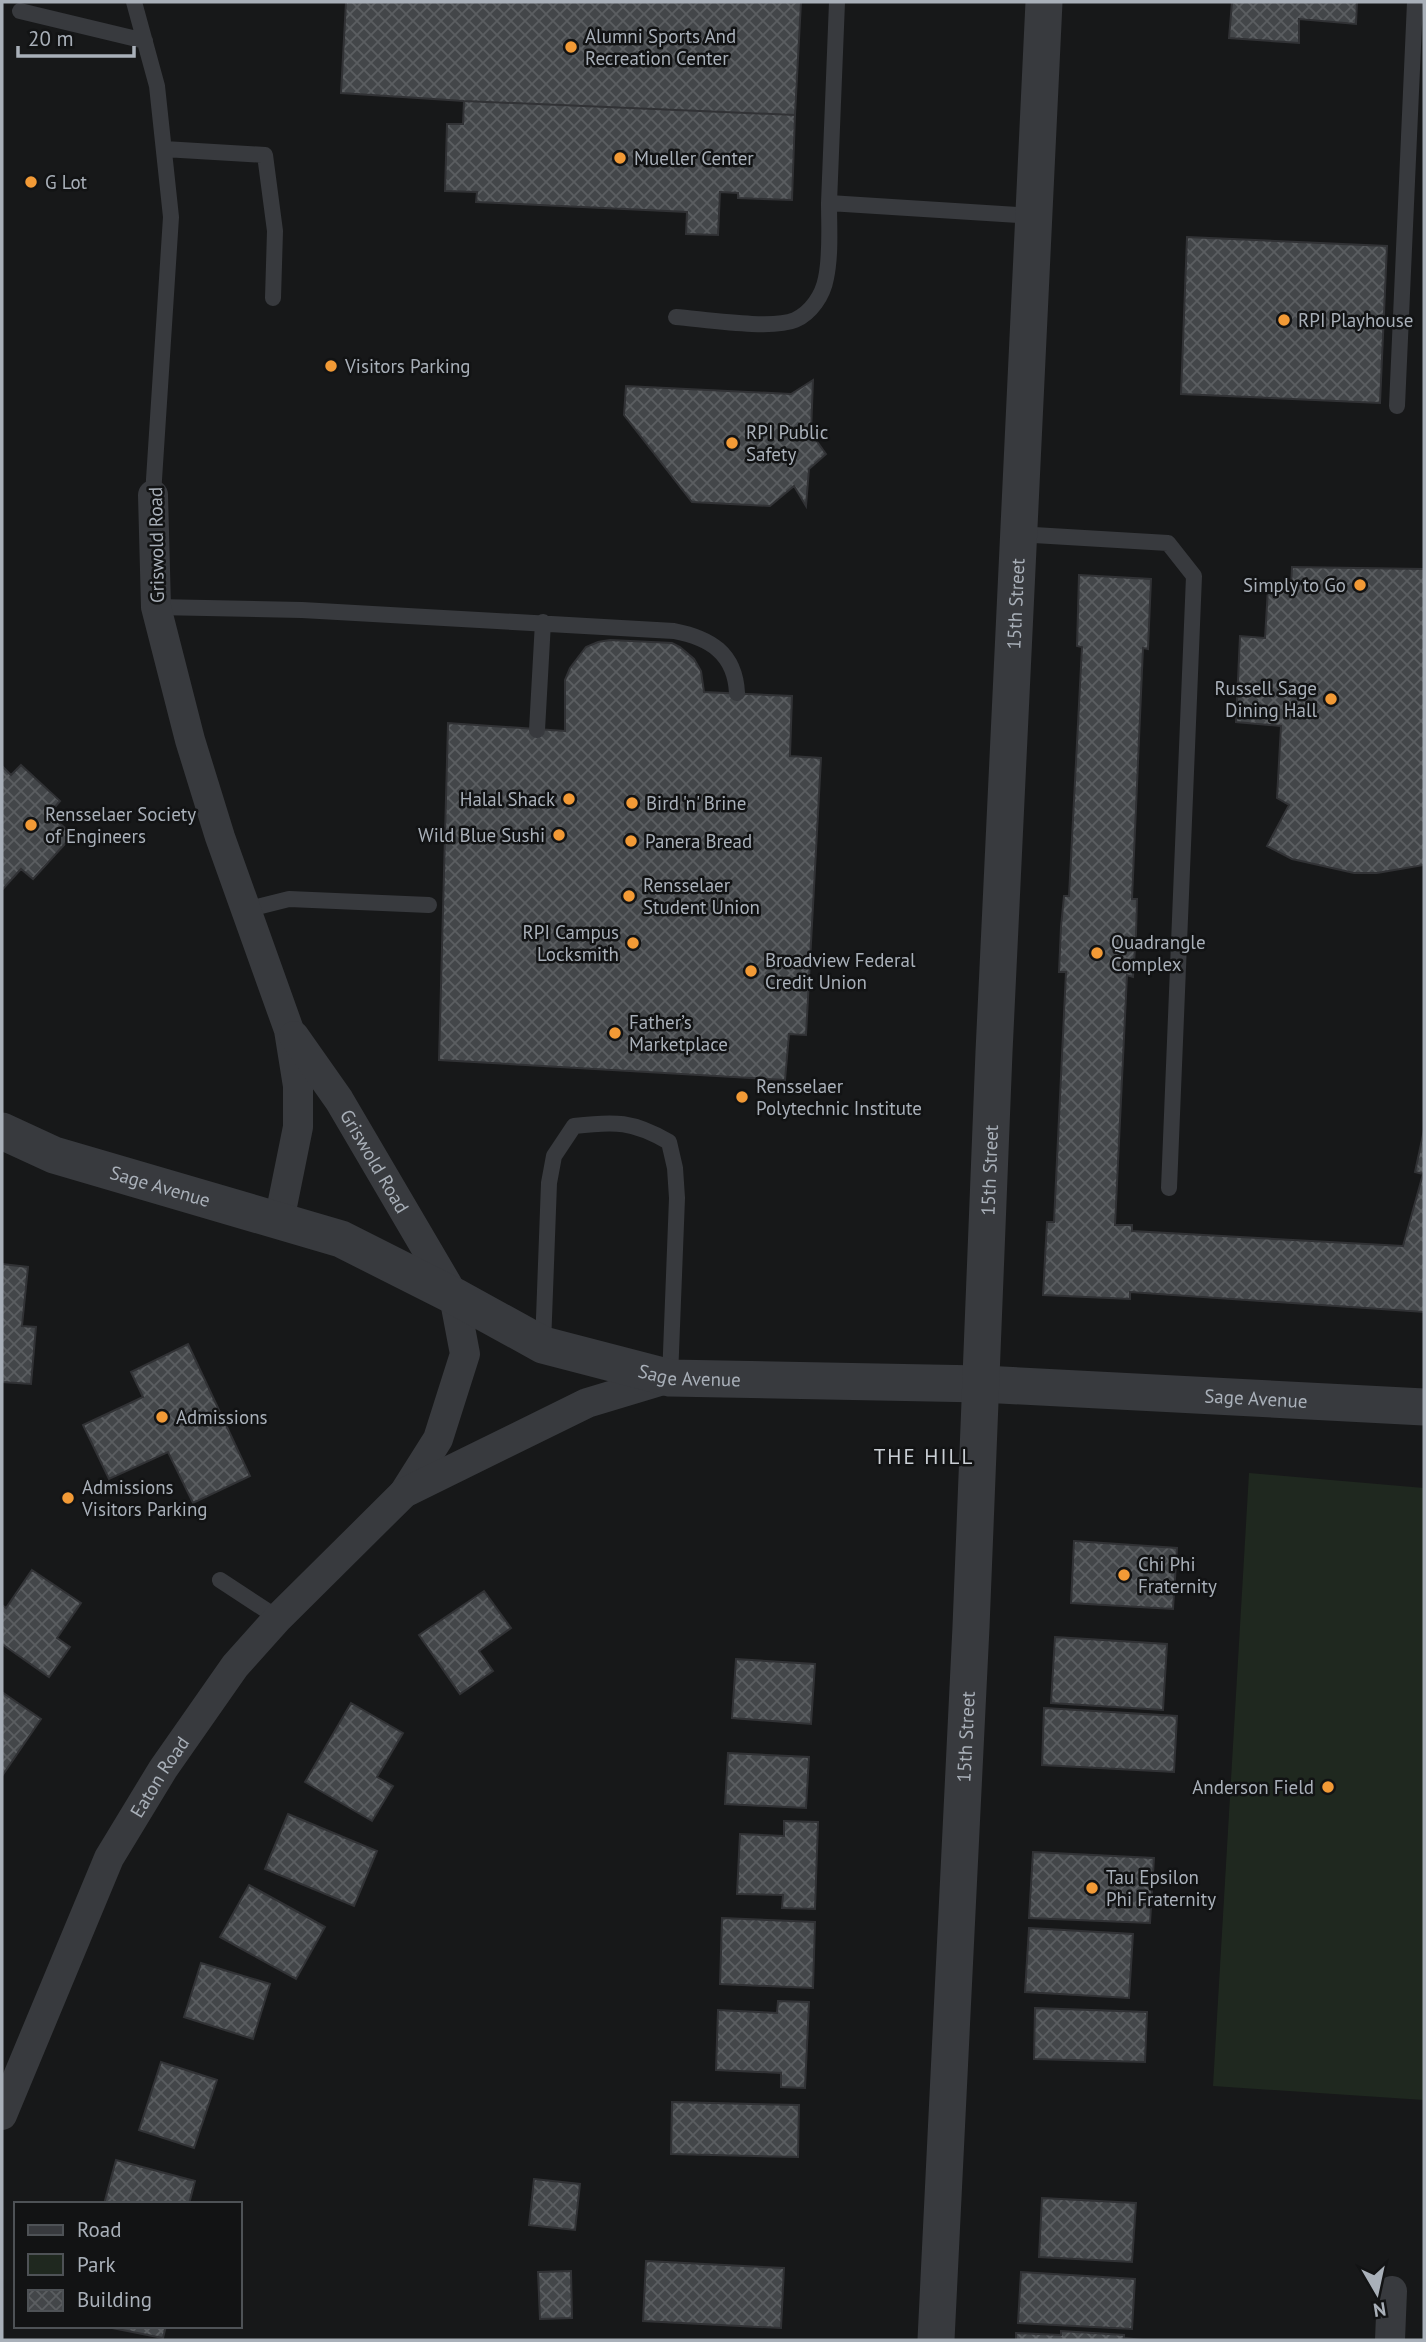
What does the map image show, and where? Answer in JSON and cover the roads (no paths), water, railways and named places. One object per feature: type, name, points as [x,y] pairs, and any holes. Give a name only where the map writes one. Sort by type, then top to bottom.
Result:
[{"type":"street","name":"15th Street","points":[[936,2340],[982,1384],[1017,534],[1044,2]]},
{"type":"street","name":"Griswold Road","points":[[153,495],[156,607],[190,740],[244,910],[289,1030],[298,1086],[298,1126],[279,1222]]},
{"type":"street","name":"Griswold Road","points":[[289,1030],[340,1100],[454,1296]]},
{"type":"street","name":"Sage Avenue","points":[[2,1132],[54,1155],[341,1239],[543,1345],[670,1378],[982,1384],[1424,1406]]},
{"type":"street","name":"Eaton Road","points":[[2,2115],[109,1858],[163,1769],[235,1666],[278,1618],[404,1493],[438,1440],[465,1354],[454,1296]]},
{"type":"street","name":"Eaton Road","points":[[404,1493],[587,1403],[670,1378]]},
{"type":"street","points":[[1390,2340],[1392,2291]]},
{"type":"lane","name":"Griswold Road","points":[[134,2],[157,86],[171,217],[153,495]]},
{"type":"lane","points":[[676,317],[775,323],[794,320],[809,310],[821,295],[827,278],[837,2]]},
{"type":"lane","points":[[1397,406],[1415,2]]},
{"type":"lane","points":[[20,11],[145,41]]},
{"type":"lane","points":[[164,149],[265,155],[275,231],[274,298]]},
{"type":"lane","points":[[829,203],[1034,216]]},
{"type":"lane","points":[[1017,534],[1168,543],[1194,576],[1169,1188]]},
{"type":"lane","points":[[156,607],[302,610],[543,622],[640,628],[699,636],[717,648],[730,665],[737,684],[737,693]]},
{"type":"lane","points":[[537,730],[543,622]]},
{"type":"lane","points":[[244,910],[289,899],[429,905]]},
{"type":"lane","points":[[543,1345],[549,1183],[554,1156],[574,1126],[620,1123],[645,1128],[669,1142],[675,1168],[677,1198],[670,1378]]},
{"type":"lane","points":[[220,1580],[278,1618]]},
{"type":"place","name":"Alumni Sports And Recreation Center","points":[[571,47]]},
{"type":"place","name":"Mueller Center","points":[[620,158]]},
{"type":"place","name":"G Lot","points":[[31,182]]},
{"type":"place","name":"RPI Playhouse","points":[[1284,320]]},
{"type":"place","name":"Visitors Parking","points":[[331,366]]},
{"type":"place","name":"RPI Public Safety","points":[[732,443]]},
{"type":"place","name":"Simply to Go","points":[[1360,585]]},
{"type":"place","name":"Russell Sage Dining Hall","points":[[1331,699]]},
{"type":"place","name":"Halal Shack","points":[[569,799]]},
{"type":"place","name":"Bird 'n' Brine","points":[[632,803]]},
{"type":"place","name":"Rensselaer Society of Engineers","points":[[31,825]]},
{"type":"place","name":"Wild Blue Sushi","points":[[559,835]]},
{"type":"place","name":"Panera Bread","points":[[631,841]]},
{"type":"place","name":"Rensselaer Student Union","points":[[629,896]]},
{"type":"place","name":"RPI Campus Locksmith","points":[[633,943]]},
{"type":"place","name":"Quadrangle Complex","points":[[1097,953]]},
{"type":"place","name":"Broadview Federal Credit Union","points":[[751,971]]},
{"type":"place","name":"Father’s Marketplace","points":[[615,1033]]},
{"type":"place","name":"Rensselaer Polytechnic Institute","points":[[742,1097]]},
{"type":"place","name":"Admissions","points":[[162,1417]]},
{"type":"place","name":"Admissions Visitors Parking","points":[[68,1498]]},
{"type":"place","name":"Chi Phi Fraternity","points":[[1124,1575]]},
{"type":"place","name":"Anderson Field","points":[[1328,1787]]},
{"type":"place","name":"Tau Epsilon Phi Fraternity","points":[[1092,1888]]},
{"type":"district","name":"THE HILL","points":[[924,1456]]}]
